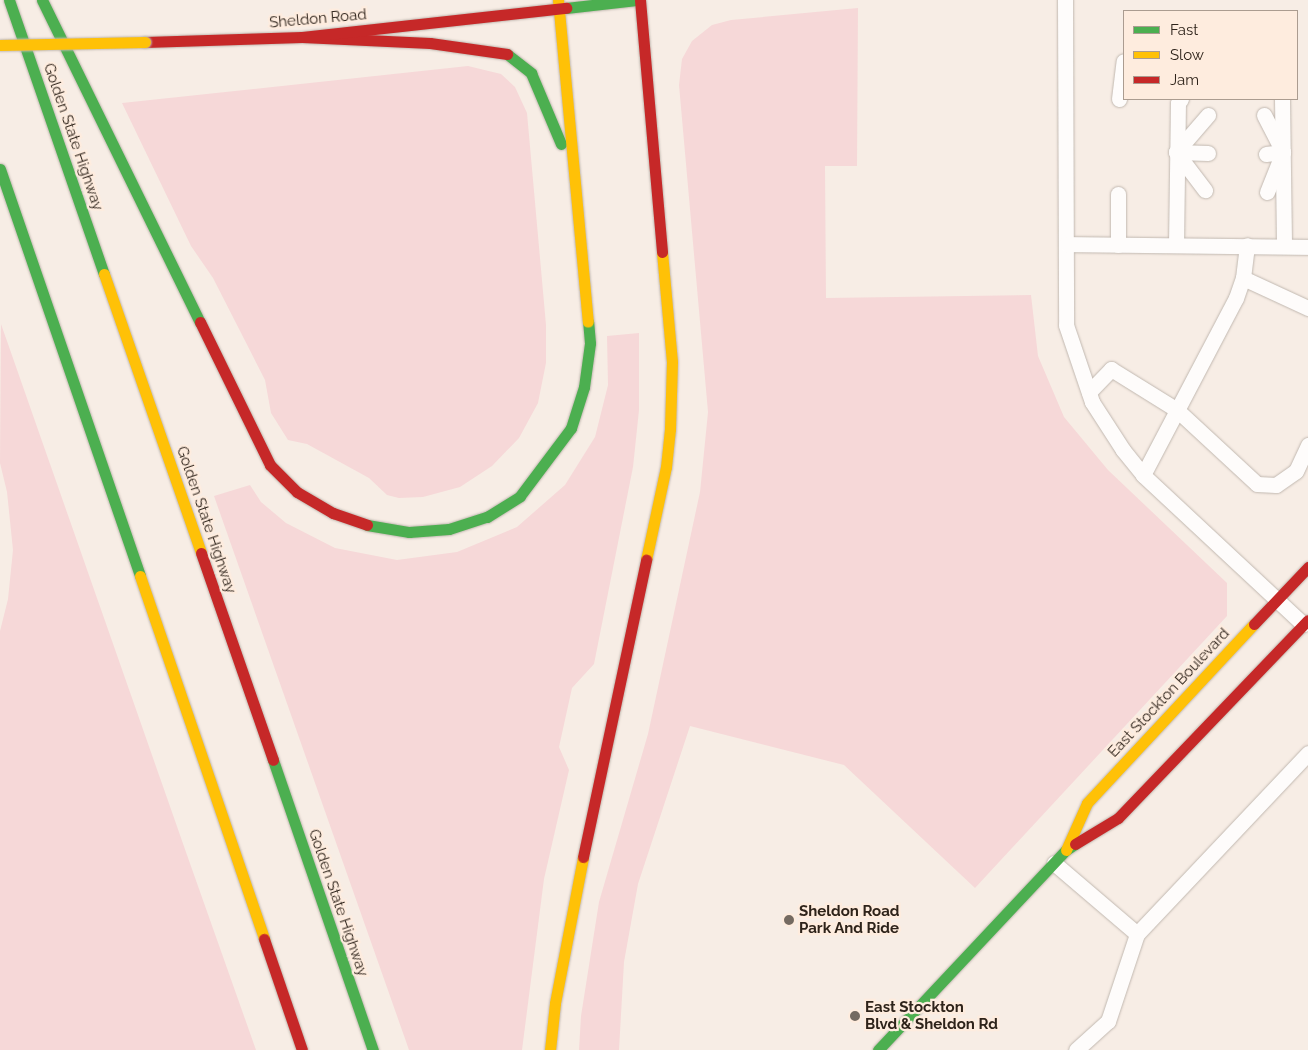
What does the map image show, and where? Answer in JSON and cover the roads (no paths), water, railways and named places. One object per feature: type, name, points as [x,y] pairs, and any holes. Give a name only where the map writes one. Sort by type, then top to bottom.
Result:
[{"type":"main road","name":"Golden State Highway","points":[[9,0],[373,1050]]},
{"type":"main road","points":[[42,0],[270,465],[297,492],[333,513],[374,527],[409,532],[449,529],[487,517],[520,496],[572,428],[584,387],[590,343],[558,5]]},
{"type":"main road","points":[[550,1050],[555,1003],[574,904],[666,467],[670,429],[672,362],[639,0]]},
{"type":"main road","name":"Sheldon Road","points":[[0,45],[302,37],[558,5],[639,0]]},
{"type":"main road","points":[[302,37],[430,43],[506,54],[531,73],[574,179]]},
{"type":"main road","points":[[0,169],[302,1050]]},
{"type":"main road","name":"East Stockton Boulevard","points":[[1066,850],[1087,804],[1308,568]]},
{"type":"main road","name":"East Stockton Boulevard","points":[[878,1050],[1066,850],[1118,818],[1306,622]]},
{"type":"lane","points":[[1064,0],[1067,244],[1066,326],[1089,392],[1122,450],[1143,475],[1276,600],[1306,622]]},
{"type":"lane","points":[[1119,99],[1123,68]]},
{"type":"lane","points":[[1176,245],[1176,152],[1178,103],[1180,100]]},
{"type":"lane","points":[[1282,100],[1284,245]]},
{"type":"lane","points":[[1176,152],[1208,115]]},
{"type":"lane","points":[[1264,115],[1282,152],[1267,192]]},
{"type":"lane","points":[[1176,152],[1208,152]]},
{"type":"lane","points":[[1176,152],[1205,190]]},
{"type":"lane","points":[[1266,154],[1282,152]]},
{"type":"lane","points":[[1118,194],[1118,245]]},
{"type":"lane","points":[[1067,244],[1284,245],[1308,247]]},
{"type":"lane","points":[[1143,475],[1236,298],[1243,278],[1247,245]]},
{"type":"lane","points":[[1243,278],[1308,308]]},
{"type":"lane","points":[[1089,392],[1110,369],[1177,410],[1257,484],[1276,485],[1296,472],[1308,445]]},
{"type":"lane","points":[[1076,1050],[1108,1021],[1137,934],[1308,753]]},
{"type":"lane","points":[[1054,863],[1137,934]]},
{"type":"place","name":"Sheldon Road Park And Ride","points":[[789,920]]},
{"type":"place","name":"East Stockton Blvd & Sheldon Rd","points":[[855,1016]]}]
